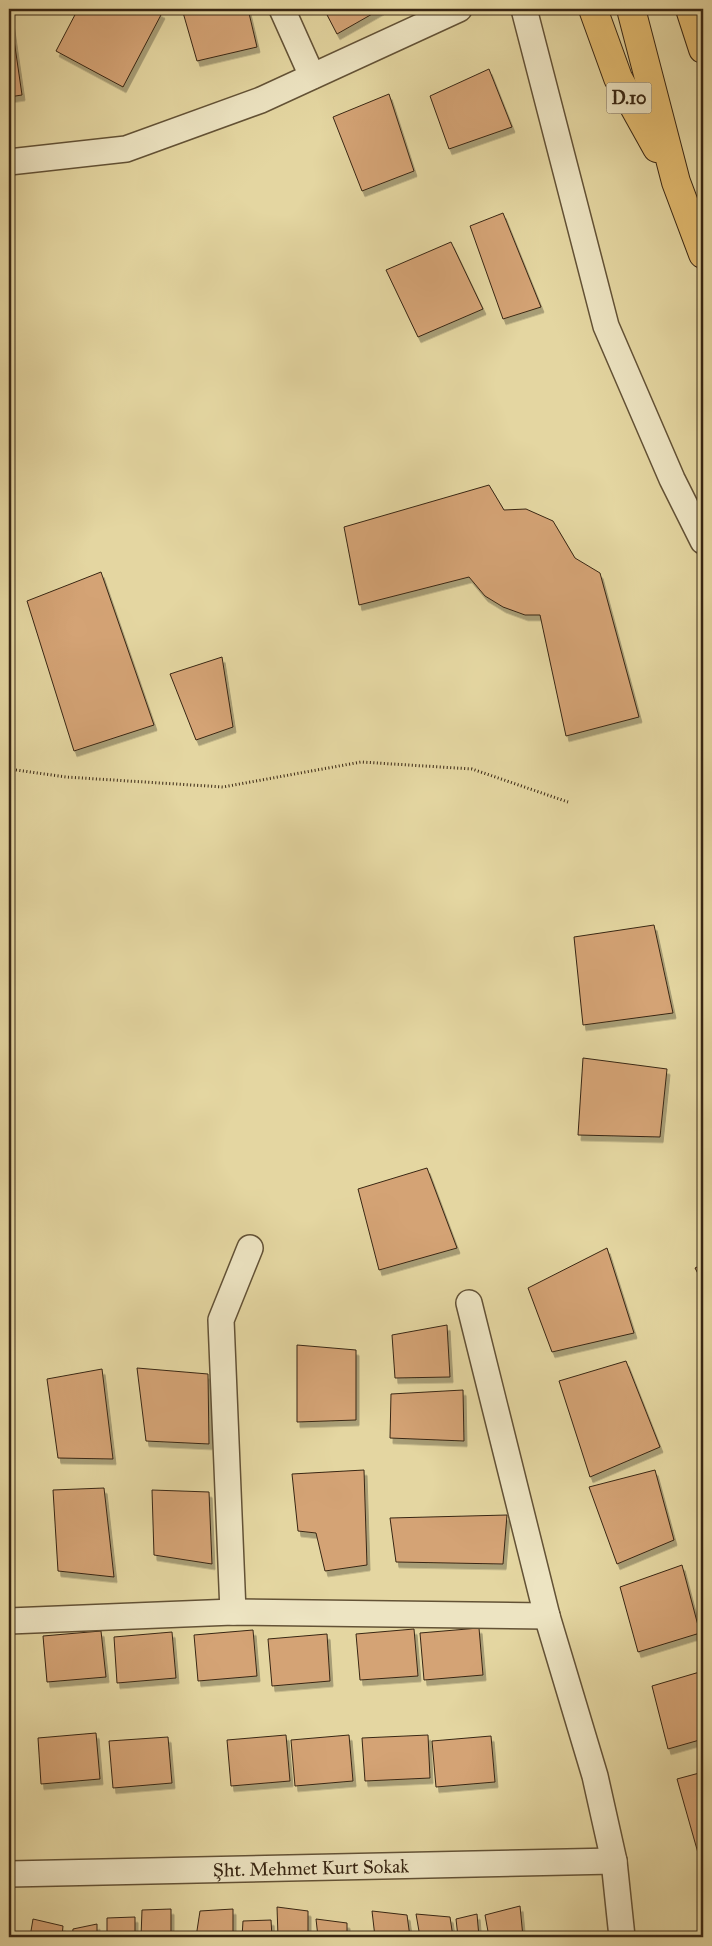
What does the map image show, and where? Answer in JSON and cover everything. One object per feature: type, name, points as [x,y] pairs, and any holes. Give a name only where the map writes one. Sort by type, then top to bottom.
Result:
[{"type":"highway","name":"D.10","points":[[593,9],[618,78],[676,182],[703,254]]},
{"type":"highway","points":[[631,9],[676,182]]},
{"type":"highway","points":[[690,9],[703,49]]},
{"type":"street","points":[[282,9],[312,76]]},
{"type":"street","points":[[9,162],[126,149],[261,100],[459,9]]},
{"type":"street","points":[[524,9],[606,326],[672,479],[703,542]]},
{"type":"street","points":[[233,1612],[221,1320],[250,1248]]},
{"type":"street","points":[[469,1303],[547,1616],[595,1776],[614,1861],[622,1937]]},
{"type":"street","points":[[9,1620],[233,1612],[547,1616]]},
{"type":"street","name":"Şht. Mehmet Kurt Sokak","points":[[9,1874],[614,1861]]},
{"type":"path","points":[[9,769],[66,777],[223,787],[361,762],[472,769],[568,802]]},
{"type":"building","points":[[78,9],[154,9],[162,13],[123,87],[56,51]]},
{"type":"building","points":[[182,9],[248,9],[257,47],[197,61]]},
{"type":"building","points":[[324,9],[381,9],[337,34]]},
{"type":"building","points":[[9,19],[11,19],[22,95],[9,97]]},
{"type":"building","points":[[489,69],[512,127],[449,149],[430,96]]},
{"type":"building","points":[[389,94],[414,171],[362,191],[333,117]]},
{"type":"building","points":[[503,213],[541,307],[503,319],[470,226]]},
{"type":"building","points":[[451,242],[483,309],[418,337],[386,270]]},
{"type":"building","points":[[489,485],[504,510],[526,509],[553,521],[575,558],[600,573],[639,717],[566,736],[540,615],[525,615],[503,607],[485,596],[469,577],[359,605],[344,527]]},
{"type":"building","points":[[101,572],[154,725],[74,751],[27,601]]},
{"type":"building","points":[[222,657],[233,727],[196,740],[170,674]]},
{"type":"building","points":[[654,925],[673,1013],[583,1025],[574,937]]},
{"type":"building","points":[[583,1058],[667,1069],[660,1137],[578,1135]]},
{"type":"building","points":[[427,1168],[457,1248],[379,1270],[358,1189]]},
{"type":"building","points":[[607,1248],[634,1333],[552,1352],[528,1288]]},
{"type":"building","points":[[703,1264],[703,1283],[695,1268]]},
{"type":"building","points":[[447,1325],[450,1377],[395,1378],[392,1335]]},
{"type":"building","points":[[297,1345],[356,1350],[356,1420],[297,1422]]},
{"type":"building","points":[[626,1361],[660,1447],[590,1477],[559,1381]]},
{"type":"building","points":[[137,1368],[208,1374],[209,1444],[146,1441]]},
{"type":"building","points":[[102,1369],[113,1459],[58,1458],[47,1379]]},
{"type":"building","points":[[463,1390],[464,1441],[390,1438],[391,1394]]},
{"type":"building","points":[[364,1470],[367,1565],[325,1571],[316,1533],[298,1531],[292,1474]]},
{"type":"building","points":[[655,1470],[674,1540],[617,1564],[589,1487]]},
{"type":"building","points":[[104,1488],[114,1577],[58,1571],[53,1490]]},
{"type":"building","points":[[152,1490],[209,1492],[212,1564],[154,1555]]},
{"type":"building","points":[[507,1515],[503,1564],[396,1562],[390,1518]]},
{"type":"building","points":[[682,1565],[700,1633],[638,1652],[620,1587]]},
{"type":"building","points":[[479,1628],[483,1675],[424,1680],[420,1633]]},
{"type":"building","points":[[414,1629],[418,1676],[360,1680],[356,1634]]},
{"type":"building","points":[[253,1630],[257,1676],[198,1681],[194,1635]]},
{"type":"building","points":[[101,1631],[106,1677],[47,1682],[43,1636]]},
{"type":"building","points":[[172,1632],[176,1678],[117,1683],[114,1637]]},
{"type":"building","points":[[327,1634],[330,1681],[272,1686],[268,1639]]},
{"type":"building","points":[[703,1671],[703,1739],[668,1749],[652,1686]]},
{"type":"building","points":[[96,1733],[100,1779],[41,1784],[38,1738]]},
{"type":"building","points":[[286,1735],[290,1781],[231,1786],[227,1740]]},
{"type":"building","points":[[349,1735],[353,1781],[295,1786],[291,1740]]},
{"type":"building","points":[[428,1735],[430,1778],[365,1781],[362,1738]]},
{"type":"building","points":[[491,1736],[495,1782],[436,1787],[432,1741]]},
{"type":"building","points":[[168,1737],[172,1783],[113,1788],[109,1741]]},
{"type":"building","points":[[703,1772],[703,1859],[700,1860],[677,1779]]},
{"type":"building","points":[[520,1906],[523,1937],[489,1937],[485,1915]]},
{"type":"building","points":[[277,1907],[308,1911],[308,1937],[278,1937]]},
{"type":"building","points":[[171,1909],[171,1937],[141,1937],[142,1910]]},
{"type":"building","points":[[233,1909],[233,1937],[196,1937],[200,1911]]},
{"type":"building","points":[[372,1911],[407,1915],[410,1937],[375,1937]]},
{"type":"building","points":[[416,1914],[450,1917],[453,1937],[420,1937]]},
{"type":"building","points":[[477,1914],[479,1937],[458,1937],[456,1919]]},
{"type":"building","points":[[135,1917],[135,1937],[107,1937],[107,1918]]},
{"type":"building","points":[[33,1919],[63,1926],[62,1937],[30,1937]]},
{"type":"building","points":[[316,1919],[347,1923],[347,1937],[318,1937]]},
{"type":"building","points":[[271,1920],[272,1937],[242,1937],[243,1921]]},
{"type":"building","points":[[97,1924],[97,1937],[72,1937],[73,1929]]}]
